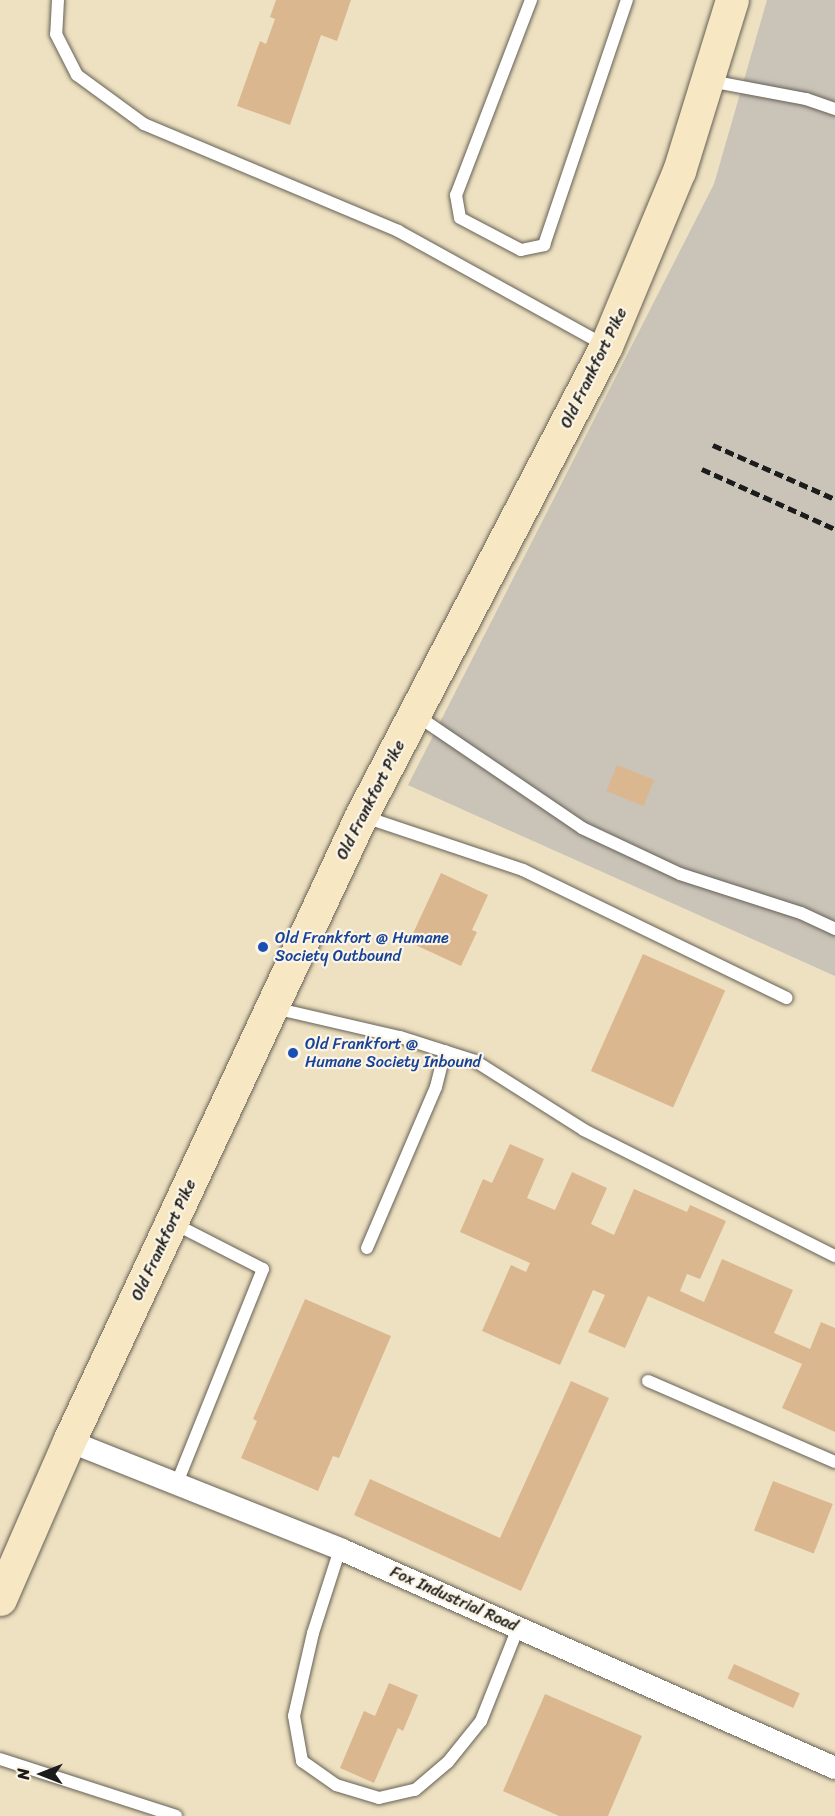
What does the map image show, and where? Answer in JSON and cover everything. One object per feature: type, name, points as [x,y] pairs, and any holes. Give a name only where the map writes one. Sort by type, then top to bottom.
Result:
[{"type":"main road","name":"Old Frankfort Pike","points":[[0,1599],[69,1440],[361,816],[606,346],[644,262],[710,81],[732,0]]},
{"type":"street","name":"Fox Industrial Road","points":[[69,1440],[340,1549],[835,1768]]},
{"type":"lane","points":[[58,0],[56,34],[77,75],[144,124],[398,231],[606,346]]},
{"type":"lane","points":[[531,0],[456,195],[460,218],[521,250],[544,245],[627,0]]},
{"type":"lane","points":[[710,81],[806,99],[835,109]]},
{"type":"lane","points":[[415,714],[582,828],[680,874],[801,913],[835,929]]},
{"type":"lane","points":[[361,816],[523,870],[788,998]]},
{"type":"lane","points":[[270,1007],[400,1037],[475,1061],[584,1130],[835,1256]]},
{"type":"lane","points":[[367,1248],[436,1087],[444,1051]]},
{"type":"lane","points":[[172,1222],[263,1269],[177,1483]]},
{"type":"lane","points":[[648,1381],[835,1462]]},
{"type":"lane","points":[[340,1549],[313,1633],[294,1716],[302,1761],[336,1785],[379,1798],[415,1790],[448,1762],[481,1721],[518,1628]]},
{"type":"lane","points":[[0,1759],[176,1816]]},
{"type":"shaded area","points":[[767,0],[835,0],[835,976],[408,785],[714,184]]},
{"type":"building","points":[[276,0],[351,0],[337,41],[321,35],[290,125],[237,106],[260,41],[266,44],[275,19],[270,17]]},
{"type":"building","points":[[617,765],[654,780],[644,806],[607,791]]},
{"type":"building","points":[[441,873],[488,895],[472,930],[477,932],[461,966],[409,942]]},
{"type":"building","points":[[643,954],[725,991],[673,1108],[591,1071]]},
{"type":"building","points":[[510,1144],[544,1159],[527,1198],[555,1210],[572,1172],[607,1188],[591,1224],[614,1235],[634,1189],[687,1212],[690,1205],[726,1221],[700,1279],[687,1274],[680,1291],[704,1302],[722,1259],[793,1290],[774,1333],[810,1349],[821,1322],[835,1328],[835,1432],[782,1408],[802,1364],[648,1296],[625,1348],[588,1332],[605,1295],[593,1290],[560,1365],[482,1331],[511,1265],[526,1272],[530,1263],[460,1232],[483,1179],[492,1183]]},
{"type":"building","points":[[305,1299],[391,1336],[339,1458],[333,1456],[318,1491],[241,1458],[257,1421],[253,1419]]},
{"type":"building","points":[[571,1381],[609,1398],[521,1591],[354,1515],[370,1479],[500,1538]]},
{"type":"building","points":[[773,1481],[833,1504],[814,1553],[754,1530]]},
{"type":"building","points":[[734,1664],[800,1693],[793,1708],[727,1679]]},
{"type":"building","points":[[389,1683],[418,1695],[403,1731],[398,1728],[374,1783],[340,1768],[364,1711],[375,1716]]},
{"type":"building","points":[[545,1694],[642,1736],[608,1816],[559,1816],[503,1791]]},
{"type":"railway","points":[[713,445],[835,499]]},
{"type":"railway","points":[[702,469],[835,529]]},
{"type":"place","name":"Old Frankfort @ Humane Society Outbound","points":[[263,947]]},
{"type":"place","name":"Old Frankfort @ Humane Society Inbound","points":[[293,1053]]}]
